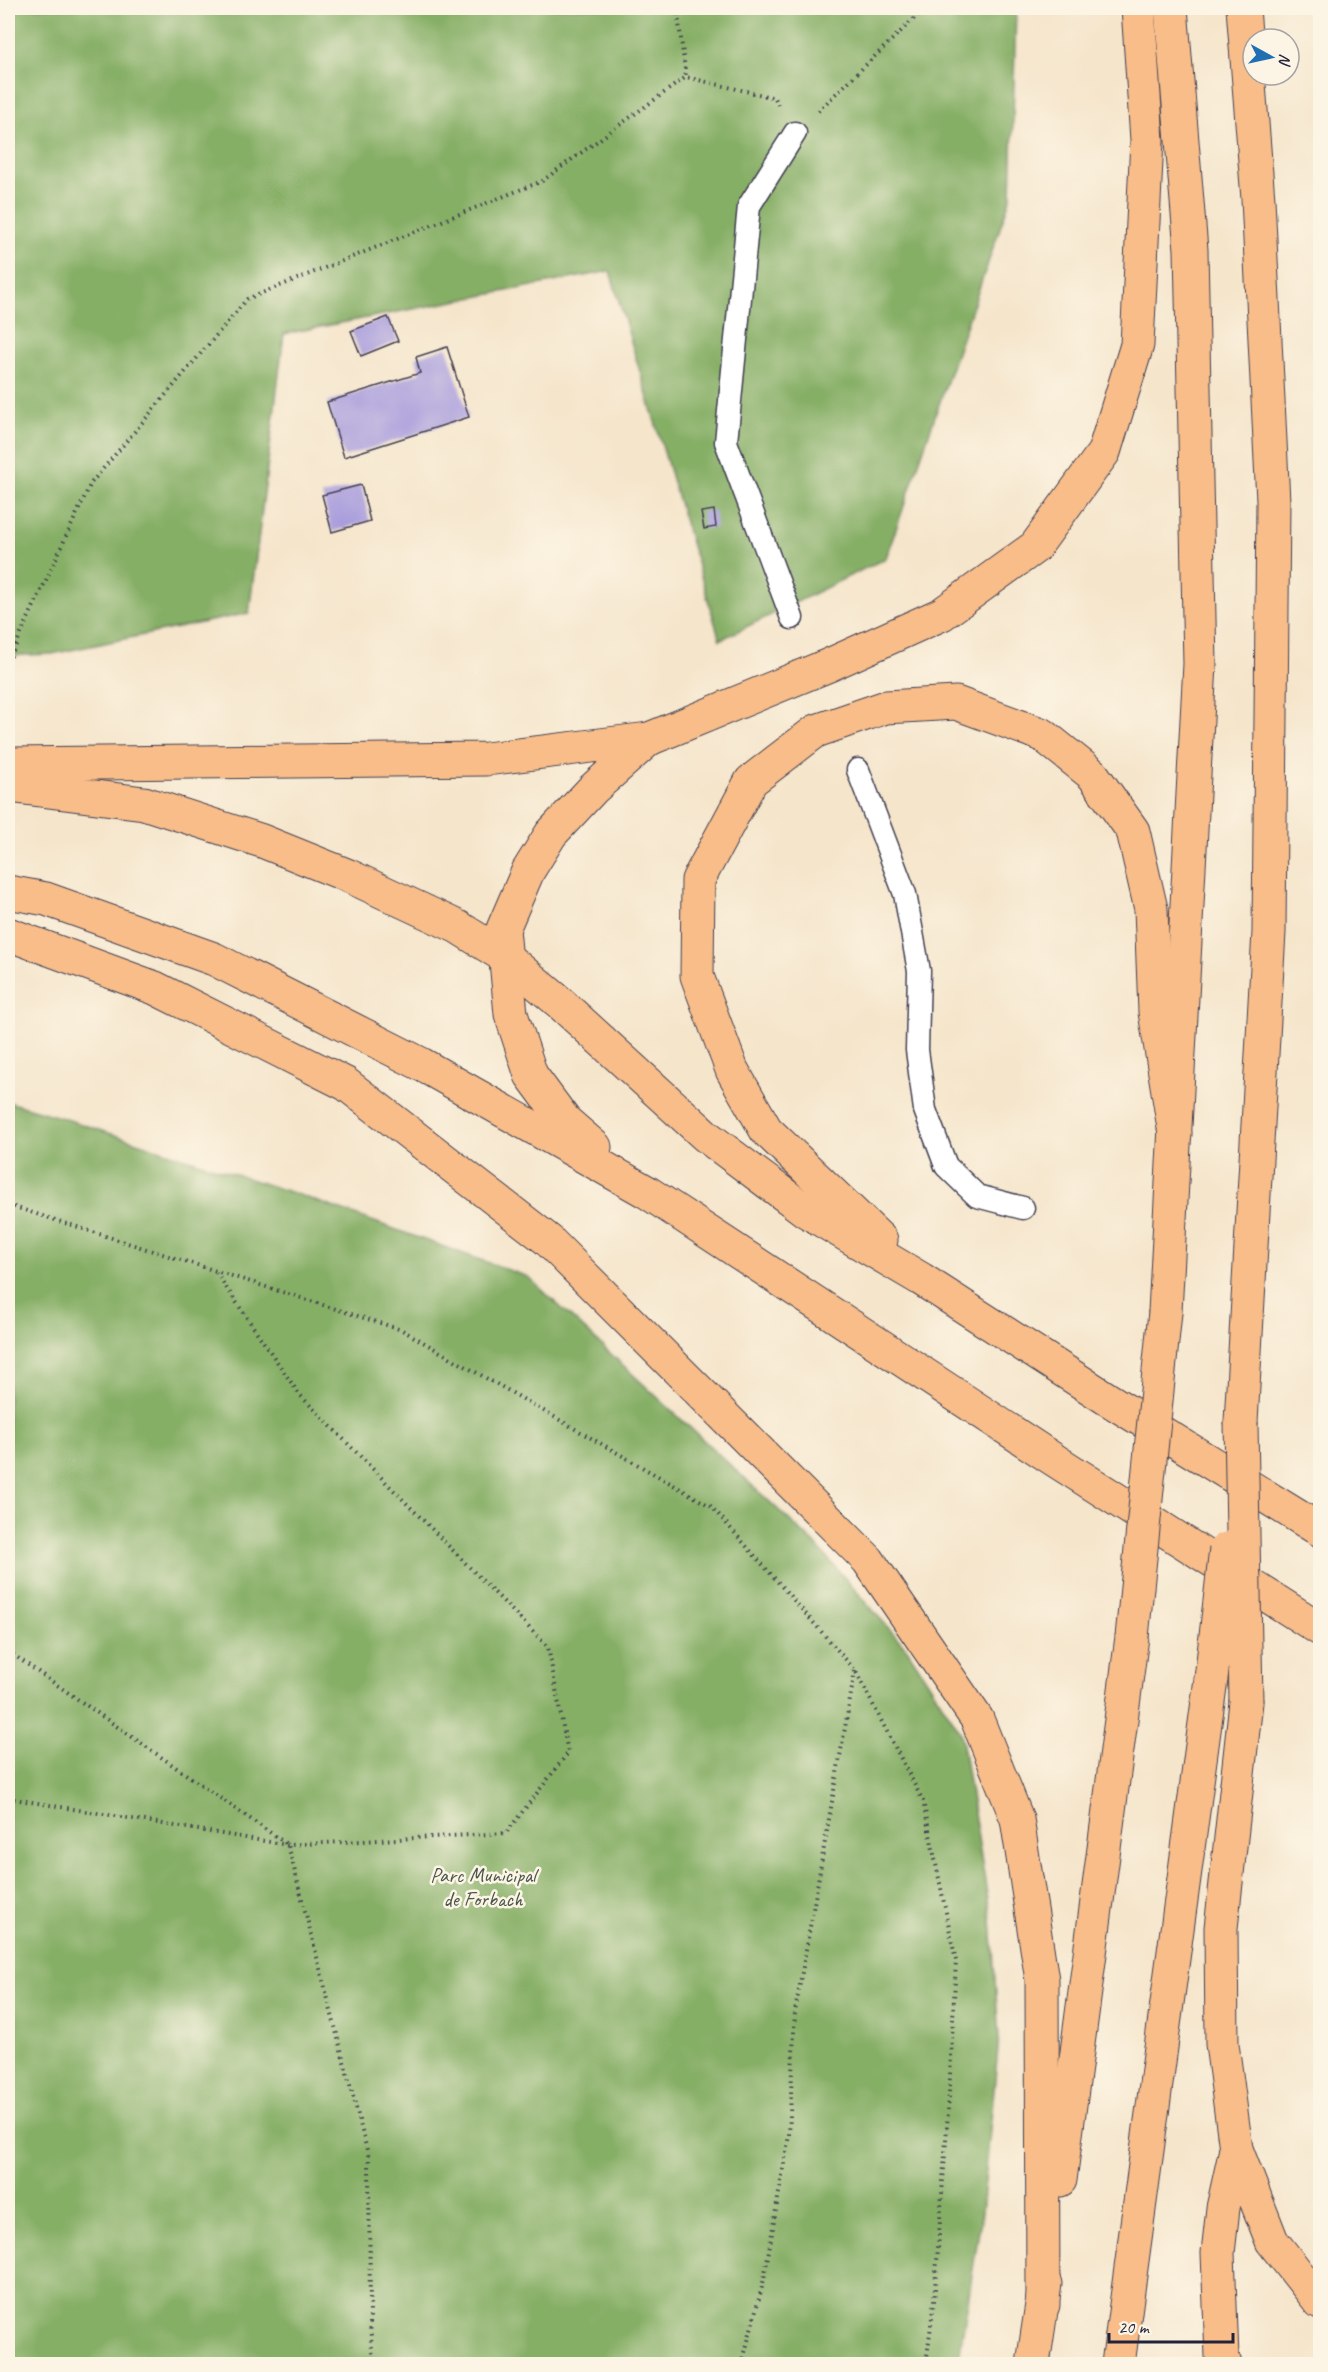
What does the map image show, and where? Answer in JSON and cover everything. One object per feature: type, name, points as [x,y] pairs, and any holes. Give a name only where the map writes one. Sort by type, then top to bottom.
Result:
[{"type":"highway","points":[[8,764],[486,759],[649,739],[829,665],[942,614],[1035,547],[1104,452],[1137,345],[1147,140],[1138,8]]},
{"type":"highway","points":[[1032,2364],[1043,2305],[1132,1637],[1165,1312],[1200,664],[1191,250],[1171,8]]},
{"type":"highway","points":[[1118,2364],[1211,1679],[1241,1422],[1269,932],[1273,501],[1258,199],[1243,8]]},
{"type":"highway","points":[[921,1279],[766,1130],[732,1070],[697,976],[698,880],[751,781],[816,731],[886,707],[956,703],[1043,735],[1093,775],[1133,831],[1151,909],[1155,1012],[1175,1134]]},
{"type":"highway","points":[[647,1192],[565,1121],[531,1075],[511,1014],[503,929],[528,872],[551,834],[593,789],[649,739]]},
{"type":"highway","points":[[8,786],[144,803],[262,842],[349,876],[458,927],[504,956],[558,1001],[706,1136],[806,1211],[921,1279],[1109,1400],[1320,1530]]},
{"type":"highway","points":[[8,892],[46,899],[214,959],[421,1064],[647,1192],[1053,1459],[1320,1629]]},
{"type":"highway","points":[[8,934],[155,988],[346,1084],[548,1240],[868,1560],[977,1719],[1017,1819],[1042,1980],[1043,2305]]},
{"type":"highway","points":[[1241,1422],[1246,1702],[1221,1928],[1222,2044],[1236,2149],[1272,2241],[1320,2302]]},
{"type":"highway","points":[[1225,2364],[1222,2357],[1218,2253],[1223,2208],[1236,2149]]},
{"type":"lane","points":[[792,618],[726,442],[749,206],[795,133]]},
{"type":"lane","points":[[858,770],[905,894],[919,971],[917,1050],[925,1110],[946,1166],[977,1196],[1023,1208]]},
{"type":"path","points":[[676,8],[686,77]]},
{"type":"path","points":[[8,662],[91,483],[247,299],[542,181],[686,77],[775,98],[795,133],[925,8]]},
{"type":"path","points":[[8,1206],[402,1330],[712,1507],[855,1670],[923,1800],[956,1961],[934,2302],[926,2364]]},
{"type":"path","points":[[8,1798],[288,1845],[506,1833],[568,1753],[548,1647],[299,1394],[215,1271]]},
{"type":"path","points":[[8,1651],[288,1845],[369,2158],[370,2323],[373,2364]]},
{"type":"path","points":[[742,2364],[764,2279],[789,2135],[795,2012],[855,1670]]},
{"type":"green space","points":[[8,8],[1016,8],[1011,196],[886,558],[720,640],[610,271],[284,334],[249,613],[52,654],[8,656]]},
{"type":"green space","name":"Parc Municipal de Forbach","points":[[8,1102],[299,1195],[528,1277],[814,1543],[907,1649],[961,1733],[991,1919],[999,2038],[982,2212],[958,2364],[8,2364]]},
{"type":"building","points":[[388,317],[398,341],[361,356],[351,331]]},
{"type":"building","points":[[447,347],[469,417],[344,457],[327,402],[420,373],[416,357]]},
{"type":"building","points":[[361,485],[370,521],[332,532],[322,495]]},
{"type":"building","points":[[714,510],[716,527],[704,529],[701,512]]}]
